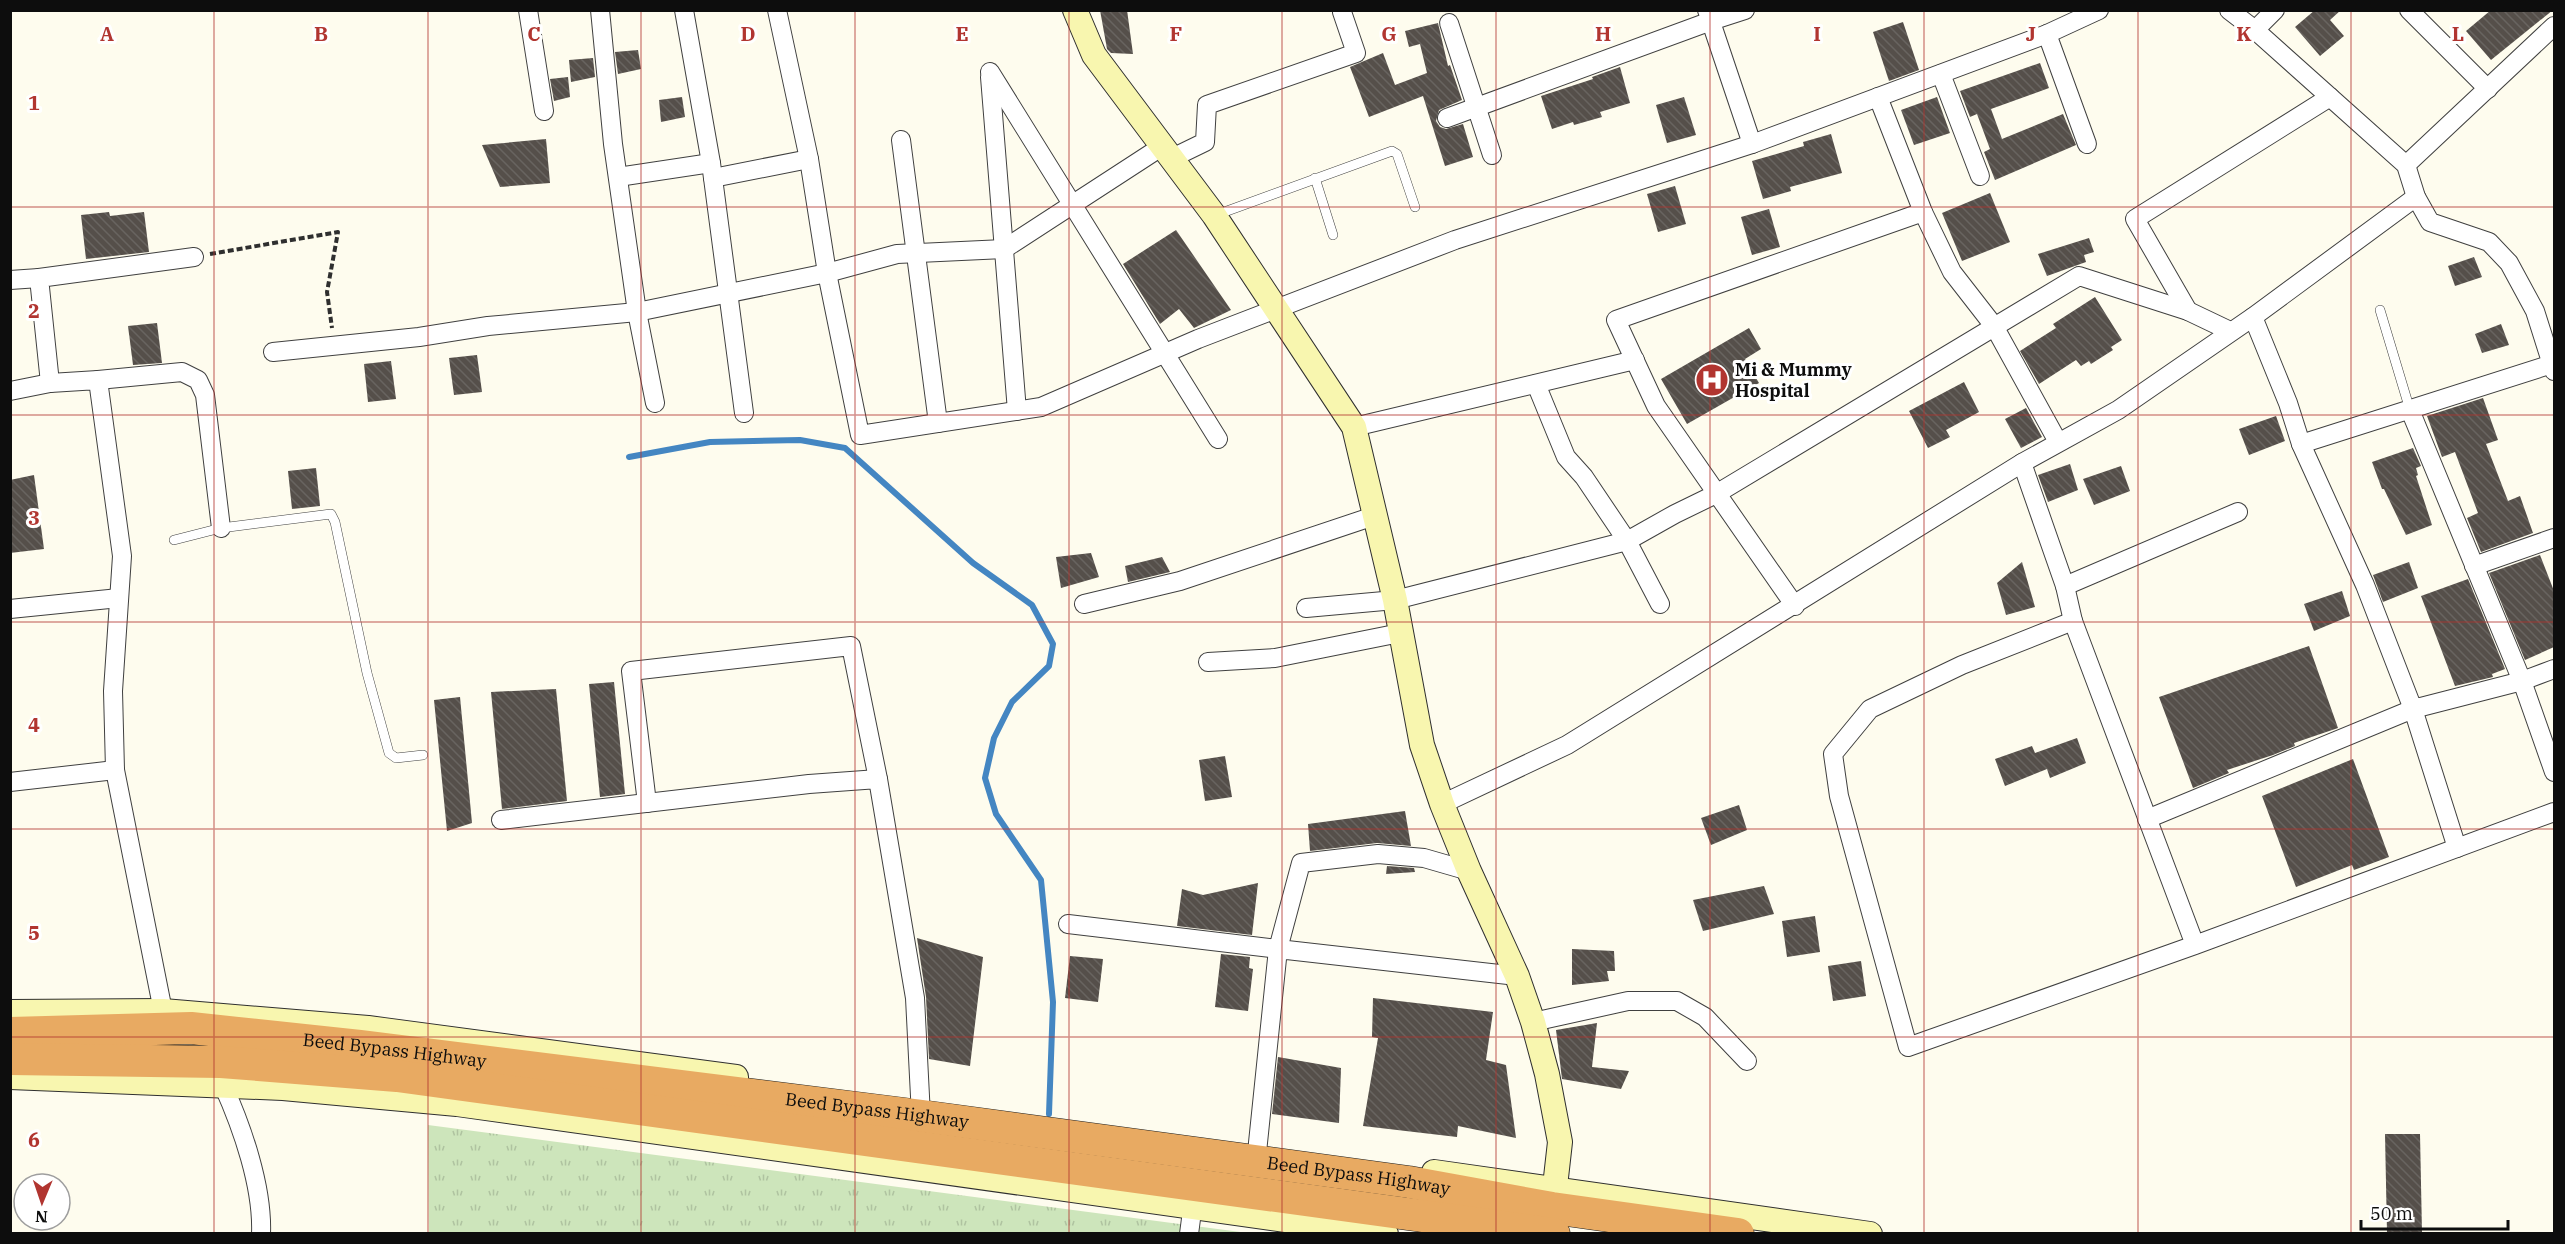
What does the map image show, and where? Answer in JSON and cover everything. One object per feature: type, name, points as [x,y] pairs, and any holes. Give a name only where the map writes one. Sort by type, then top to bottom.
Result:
[{"type":"highway","name":"Beed Bypass Highway","points":[[10,1033],[191,1028],[372,1048],[696,1104],[876,1152],[1194,1196],[1738,1233]]},
{"type":"highway","name":"Beed Bypass Highway","points":[[10,1059],[221,1062],[696,1104],[921,1109],[1256,1154],[1409,1182],[1552,1219]]},
{"type":"street","points":[[528,10],[544,111]]},
{"type":"street","points":[[600,10],[618,177],[638,312],[655,403]]},
{"type":"street","points":[[684,10],[712,170],[744,413]]},
{"type":"street","points":[[777,10],[809,159],[827,273],[860,435],[1041,407],[1276,307],[1455,240],[1752,144],[2047,34],[2099,10]]},
{"type":"street","points":[[1075,10],[1094,55],[1165,153],[1214,215],[1354,428],[1395,600],[1422,745],[1442,804],[1469,871],[1517,976],[1533,1022],[1560,1142],[1552,1219],[1870,1233]]},
{"type":"street","points":[[1447,118],[1709,16],[1745,10]]},
{"type":"street","points":[[2229,10],[2255,30],[2406,165],[2416,197],[2430,222],[2489,243],[2509,263],[2535,311],[2548,328],[2553,367],[2301,444]]},
{"type":"street","points":[[2255,30],[2275,10]]},
{"type":"street","points":[[2409,10],[2488,88]]},
{"type":"street","points":[[273,352],[419,338],[488,326],[638,312],[827,273],[897,254],[1004,249],[1070,205],[1165,153],[1205,142],[1207,105],[1356,52],[1342,12]]},
{"type":"street","points":[[1709,16],[1752,144]]},
{"type":"street","points":[[1449,23],[1492,155]]},
{"type":"street","points":[[2406,165],[2554,26]]},
{"type":"street","points":[[2047,34],[2086,144]]},
{"type":"street","points":[[1017,411],[990,72],[1070,205],[1218,439]]},
{"type":"street","points":[[1941,74],[1980,176]]},
{"type":"street","points":[[1878,97],[1923,212],[1952,272],[1994,326],[2058,442]]},
{"type":"street","points":[[2188,311],[2135,219],[2330,97]]},
{"type":"street","points":[[901,140],[938,423]]},
{"type":"street","points":[[618,177],[712,170],[809,159]]},
{"type":"street","points":[[1442,804],[1567,745],[1795,606],[2022,463],[2118,410],[2253,317],[2416,197]]},
{"type":"street","points":[[1795,606],[1656,406],[1616,320],[1923,212]]},
{"type":"street","points":[[10,280],[194,257]]},
{"type":"street","points":[[1305,608],[1395,600],[1627,541],[1716,494],[2079,276],[2188,311],[2230,331]]},
{"type":"street","points":[[39,278],[50,383]]},
{"type":"street","points":[[2253,317],[2288,403],[2301,444],[2365,585],[2413,710],[2457,848]]},
{"type":"street","points":[[1354,428],[1635,360]]},
{"type":"street","points":[[10,391],[50,383],[182,372],[198,380],[205,395],[221,528]]},
{"type":"street","points":[[98,380],[122,556],[113,691],[115,770],[163,1011]]},
{"type":"street","points":[[1536,384],[1566,457],[1584,477],[1627,541],[1660,604]]},
{"type":"street","points":[[2410,410],[2522,681],[2554,772]]},
{"type":"street","points":[[2022,463],[2065,586],[2073,621],[2195,945]]},
{"type":"street","points":[[2065,586],[2238,512]]},
{"type":"street","points":[[1084,604],[1180,580],[1374,516]]},
{"type":"street","points":[[2474,566],[2554,538]]},
{"type":"street","points":[[10,609],[119,598]]},
{"type":"street","points":[[2073,621],[1962,665],[1870,709],[1833,754],[1839,796],[1908,1047],[2195,945],[2554,812]]},
{"type":"street","points":[[1208,662],[1275,658],[1400,633]]},
{"type":"street","points":[[647,803],[631,671],[851,646],[878,779],[915,998],[921,1109]]},
{"type":"street","points":[[2147,819],[2413,710],[2522,681],[2554,669]]},
{"type":"street","points":[[10,782],[115,770]]},
{"type":"street","points":[[501,820],[809,784],[878,779]]},
{"type":"street","points":[[1256,1154],[1278,949],[1301,863],[1378,854],[1424,858],[1469,871]]},
{"type":"street","points":[[1068,924],[1517,976]]},
{"type":"street","points":[[1533,1022],[1628,1001],[1677,1001],[1705,1017],[1747,1061]]},
{"type":"street","points":[[10,1012],[163,1011],[368,1028],[696,1104]]},
{"type":"street","points":[[10,1077],[223,1085],[363,1094],[457,1104],[696,1104]]},
{"type":"street","points":[[223,1085],[240,1123],[262,1213],[261,1233]]},
{"type":"street","points":[[1189,1233],[1194,1196],[1386,1233]]},
{"type":"lane","points":[[1214,215],[1392,151],[1397,154],[1416,207]]},
{"type":"lane","points":[[1315,178],[1333,235]]},
{"type":"lane","points":[[2380,310],[2410,410]]},
{"type":"lane","points":[[174,540],[221,528],[330,514],[335,522],[367,673],[389,753],[396,758],[423,755]]},
{"type":"path","points":[[194,257],[338,232],[327,292],[329,320],[338,346]]},
{"type":"green space","points":[[428,1125],[1248,1233],[429,1233]]},
{"type":"building","points":[[1100,10],[1127,10],[1133,54],[1111,53],[1107,49]]},
{"type":"building","points":[[2315,10],[2341,10],[2330,20],[2344,36],[2320,56],[2295,27]]},
{"type":"building","points":[[2491,10],[2553,10],[2491,60],[2466,31]]},
{"type":"building","points":[[1903,22],[1919,70],[1889,81],[1873,32]]},
{"type":"building","points":[[1438,23],[1448,66],[1450,65],[1462,100],[1439,110],[1436,121],[1440,127],[1446,129],[1463,124],[1473,157],[1445,166],[1423,96],[1369,117],[1350,67],[1383,53],[1395,85],[1427,73],[1420,44],[1409,47],[1405,31]]},
{"type":"building","points":[[638,50],[641,69],[618,74],[615,52]]},
{"type":"building","points":[[593,58],[595,77],[571,82],[569,60]]},
{"type":"building","points":[[2040,63],[2049,88],[1991,109],[2002,139],[2063,114],[2076,145],[1995,180],[1984,152],[1990,149],[1977,114],[1970,117],[1960,91]]},
{"type":"building","points":[[1620,67],[1630,103],[1600,112],[1602,117],[1574,125],[1573,122],[1552,129],[1541,96],[1593,79],[1592,77]]},
{"type":"building","points":[[568,77],[570,97],[554,101],[550,79]]},
{"type":"building","points":[[682,97],[685,117],[661,122],[659,100]]},
{"type":"building","points":[[1684,97],[1696,135],[1667,143],[1656,105]]},
{"type":"building","points":[[1937,97],[1950,133],[1914,145],[1901,110]]},
{"type":"building","points":[[1831,134],[1842,173],[1790,187],[1791,191],[1763,199],[1752,161],[1804,146],[1803,142]]},
{"type":"building","points":[[546,139],[550,183],[500,187],[482,145]]},
{"type":"building","points":[[1675,186],[1686,224],[1658,232],[1647,194]]},
{"type":"building","points":[[1990,193],[2010,242],[1962,261],[1942,213]]},
{"type":"building","points":[[1769,209],[1780,247],[1752,255],[1741,217]]},
{"type":"building","points":[[109,212],[110,216],[144,212],[149,252],[86,259],[81,215]]},
{"type":"building","points":[[1176,230],[1231,310],[1194,328],[1179,309],[1160,324],[1123,264]]},
{"type":"building","points":[[2089,238],[2094,252],[2084,255],[2086,262],[2047,276],[2038,254]]},
{"type":"building","points":[[2474,257],[2482,277],[2455,286],[2448,266]]},
{"type":"building","points":[[2095,297],[2122,340],[2111,347],[2113,350],[2091,364],[2089,361],[2081,366],[2076,360],[2039,384],[2020,351],[2056,328],[2053,324]]},
{"type":"building","points":[[157,323],[162,363],[133,365],[128,326]]},
{"type":"building","points":[[2501,324],[2509,345],[2482,353],[2475,334]]},
{"type":"building","points":[[1749,328],[1761,349],[1745,359],[1759,383],[1687,424],[1661,379]]},
{"type":"building","points":[[477,355],[482,392],[454,395],[449,358]]},
{"type":"building","points":[[391,361],[396,399],[368,402],[364,364]]},
{"type":"building","points":[[1964,382],[1979,412],[1946,430],[1950,437],[1928,448],[1909,411]]},
{"type":"building","points":[[2483,398],[2498,440],[2486,444],[2508,501],[2520,496],[2533,533],[2481,552],[2467,518],[2478,513],[2455,452],[2442,457],[2427,416]]},
{"type":"building","points":[[2026,408],[2042,437],[2021,448],[2005,419]]},
{"type":"building","points":[[2276,416],[2285,441],[2249,455],[2239,429]]},
{"type":"building","points":[[2413,448],[2421,466],[2416,468],[2418,475],[2416,476],[2432,525],[2406,535],[2382,489],[2372,462]]},
{"type":"building","points":[[2070,464],[2078,490],[2048,502],[2038,475]]},
{"type":"building","points":[[2121,466],[2130,491],[2094,505],[2083,479]]},
{"type":"building","points":[[316,468],[320,506],[292,509],[288,471]]},
{"type":"building","points":[[34,475],[44,549],[10,553],[10,480]]},
{"type":"building","points":[[1091,553],[1099,577],[1061,588],[1056,557]]},
{"type":"building","points":[[2540,555],[2554,591],[2554,647],[2525,660],[2489,573]]},
{"type":"building","points":[[1162,557],[1170,572],[1128,582],[1125,566]]},
{"type":"building","points":[[2022,562],[2035,607],[2006,615],[1997,583]]},
{"type":"building","points":[[2409,562],[2418,588],[2383,602],[2373,575]]},
{"type":"building","points":[[2468,579],[2505,669],[2492,674],[2493,677],[2455,686],[2421,596]]},
{"type":"building","points":[[2342,591],[2350,616],[2314,631],[2304,604]]},
{"type":"building","points":[[2309,646],[2338,728],[2294,743],[2295,746],[2273,755],[2227,770],[2229,773],[2193,788],[2159,697]]},
{"type":"building","points":[[614,682],[625,794],[600,797],[589,684]]},
{"type":"building","points":[[556,689],[567,801],[502,809],[491,692]]},
{"type":"building","points":[[460,697],[472,823],[447,831],[434,700]]},
{"type":"building","points":[[2077,738],[2086,763],[2050,778],[2047,769],[2005,786],[1995,759],[2032,746],[2035,753]]},
{"type":"building","points":[[1225,756],[1232,797],[1205,801],[1199,760]]},
{"type":"building","points":[[2353,759],[2389,857],[2354,870],[2352,865],[2296,887],[2262,796]]},
{"type":"building","points":[[1739,805],[1747,830],[1711,845],[1701,818]]},
{"type":"building","points":[[1405,811],[1411,846],[1377,843],[1310,851],[1308,824]]},
{"type":"building","points":[[1387,866],[1414,868],[1415,872],[1386,874]]},
{"type":"building","points":[[1258,883],[1252,935],[1177,926],[1182,889],[1203,895]]},
{"type":"building","points":[[1764,886],[1774,914],[1703,931],[1693,900]]},
{"type":"building","points":[[1815,916],[1820,952],[1787,957],[1782,921]]},
{"type":"building","points":[[917,938],[983,957],[970,1066],[929,1059],[926,997]]},
{"type":"building","points":[[1572,949],[1614,951],[1615,971],[1607,971],[1609,981],[1572,985]]},
{"type":"building","points":[[1221,954],[1250,957],[1249,968],[1253,969],[1248,1011],[1215,1007]]},
{"type":"building","points":[[1070,956],[1103,959],[1098,1002],[1065,998]]},
{"type":"building","points":[[1861,961],[1866,996],[1833,1001],[1828,966]]},
{"type":"building","points":[[1373,998],[1493,1012],[1486,1060],[1506,1065],[1516,1138],[1458,1126],[1457,1137],[1363,1126],[1378,1038],[1372,1037]]},
{"type":"building","points":[[1597,1023],[1592,1067],[1629,1071],[1621,1089],[1562,1079],[1556,1030]]},
{"type":"building","points":[[1278,1057],[1341,1068],[1339,1123],[1272,1114]]},
{"type":"building","points":[[2385,1134],[2420,1134],[2422,1233],[2387,1233]]},
{"type":"waterway","points":[[629,457],[710,442],[800,440],[845,448],[973,563],[1032,605],[1053,644],[1049,666],[1012,702],[994,738],[985,778],[996,814],[1041,880],[1053,1002],[1049,1114]]},
{"type":"place","name":"Mi & Mummy Hospital","points":[[1712,380]]}]
